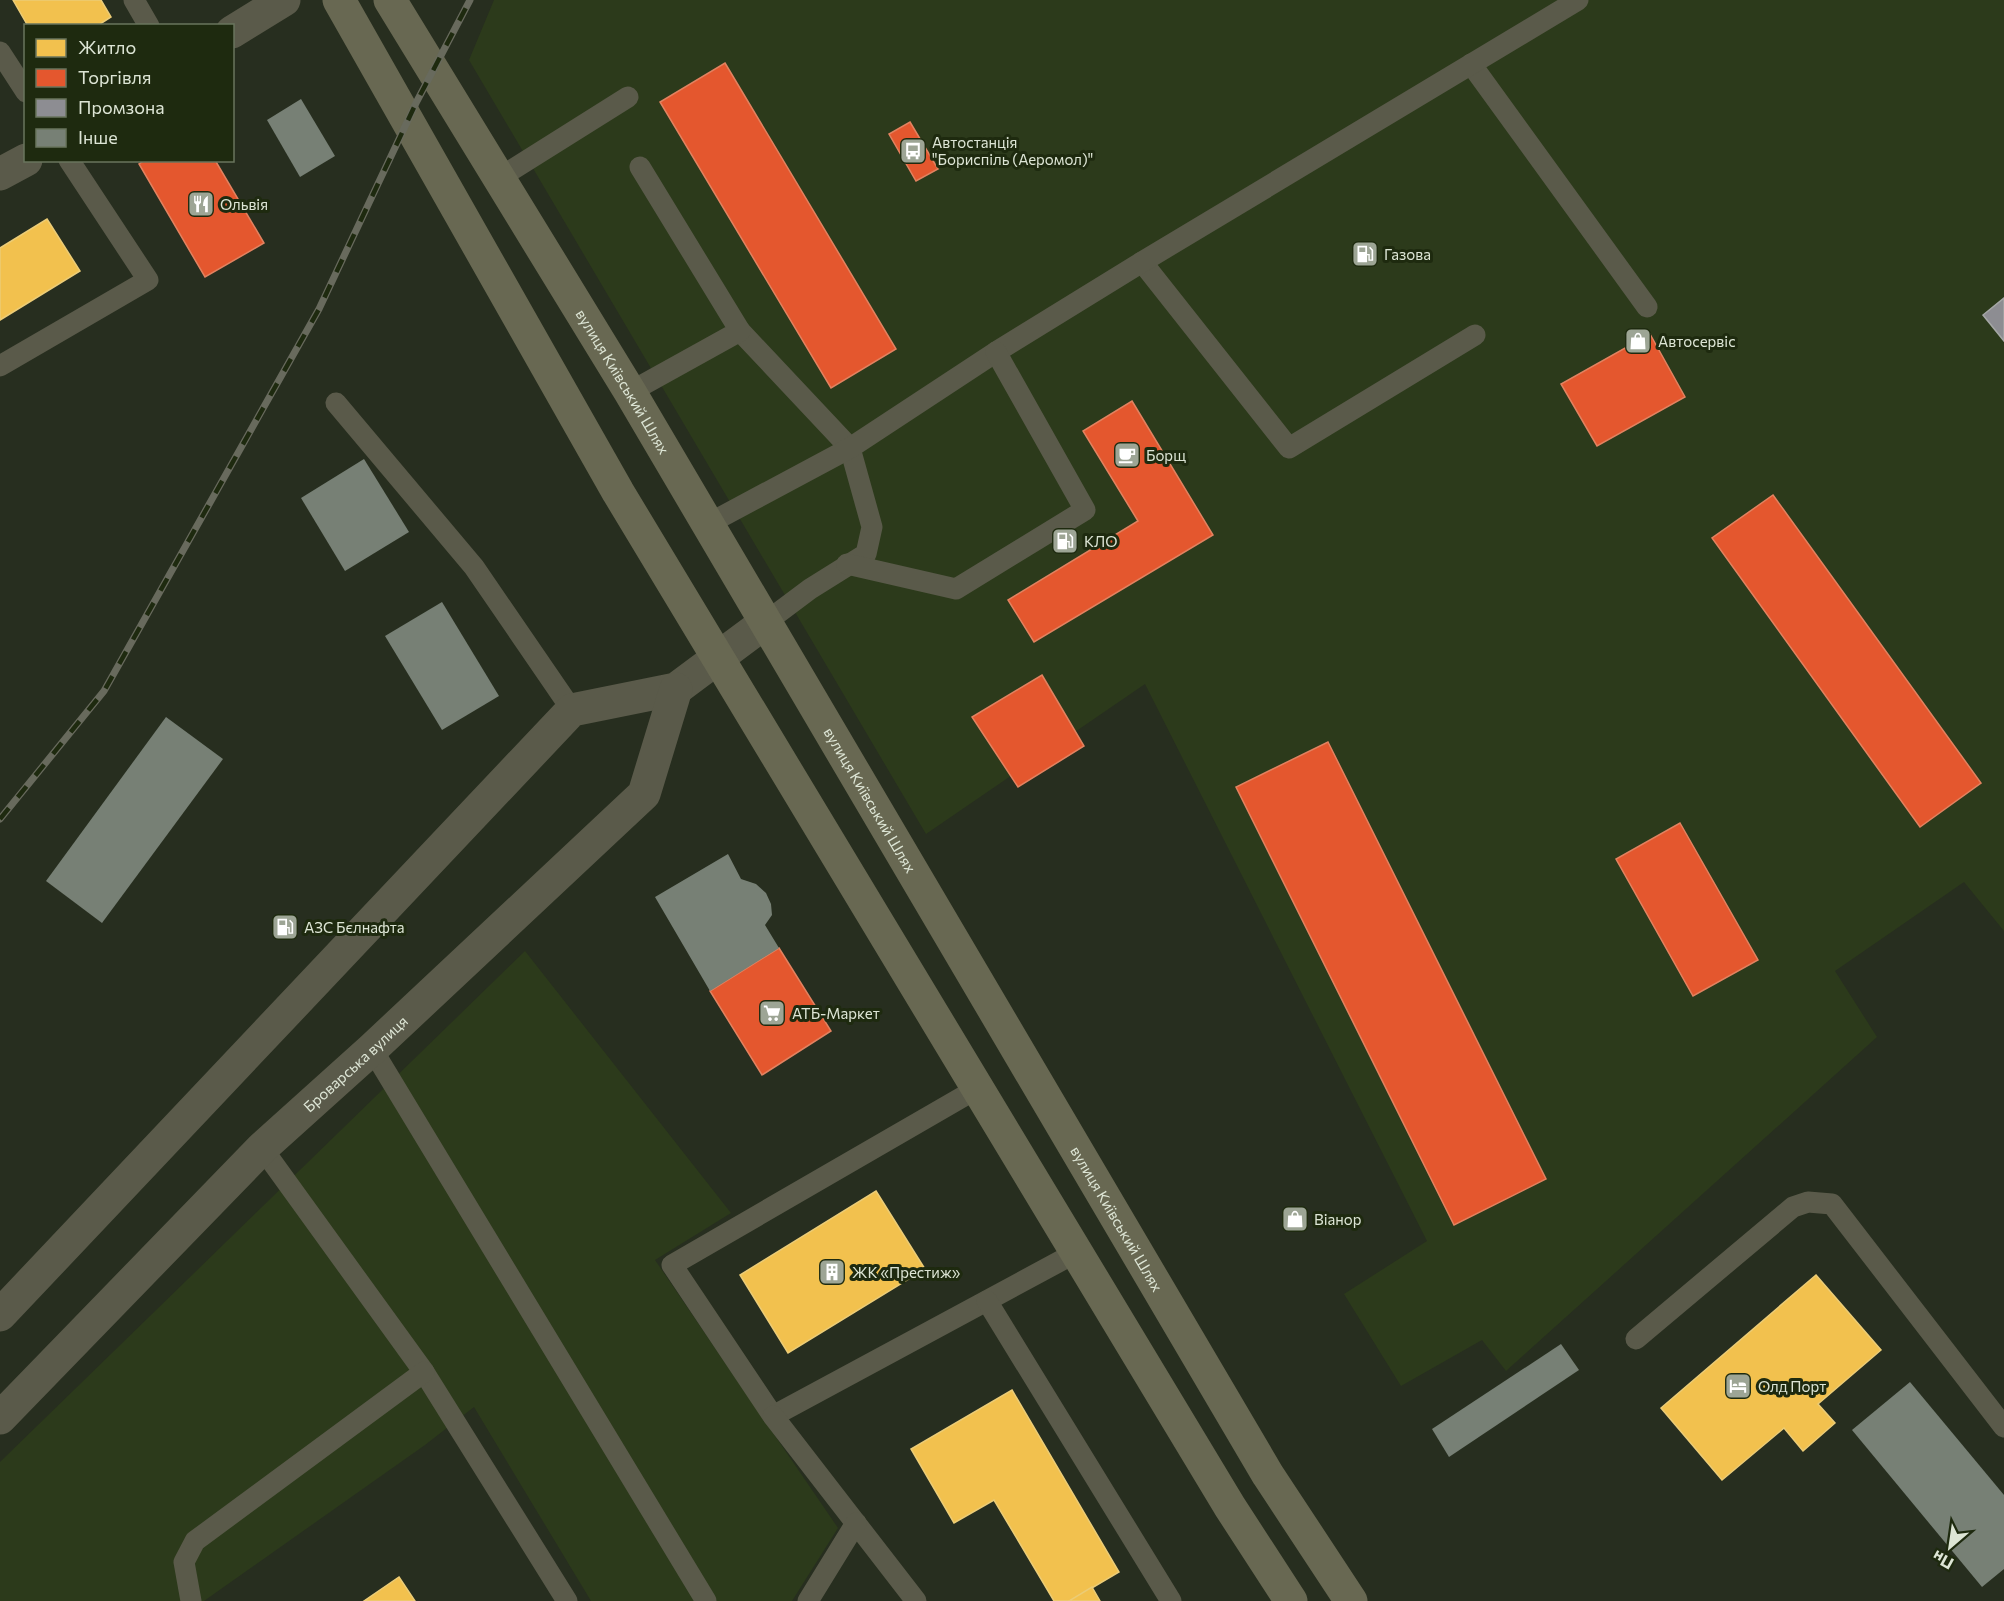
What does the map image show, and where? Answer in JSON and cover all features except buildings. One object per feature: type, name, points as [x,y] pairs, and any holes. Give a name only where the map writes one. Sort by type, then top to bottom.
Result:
[{"type":"highway","points":[[339,0],[612,481],[1230,1507],[1291,1601]]},
{"type":"highway","name":"вулиця Київський Шлях","points":[[390,0],[630,392],[1268,1475],[1351,1601]]},
{"type":"street","points":[[234,31],[284,0]]},
{"type":"street","points":[[0,174],[24,161]]},
{"type":"street","points":[[0,1315],[572,710],[676,689],[766,622]]},
{"type":"street","name":"Броварська вулиця","points":[[0,1418],[262,1148],[372,1049],[644,794],[676,689]]},
{"type":"lane","points":[[134,0],[148,24]]},
{"type":"lane","points":[[708,524],[850,448],[996,352],[1142,262],[1578,0]]},
{"type":"lane","points":[[0,52],[24,89]]},
{"type":"lane","points":[[1471,64],[1647,307]]},
{"type":"lane","points":[[499,178],[628,98]]},
{"type":"lane","points":[[0,366],[148,280],[70,162]]},
{"type":"lane","points":[[640,166],[740,331],[850,448],[872,527],[866,554],[847,564],[766,622]]},
{"type":"lane","points":[[1142,262],[1289,448],[1475,335]]},
{"type":"lane","points":[[630,392],[740,331]]},
{"type":"lane","points":[[847,564],[956,589],[1085,510],[996,352]]},
{"type":"lane","points":[[336,403],[474,567],[572,710]]},
{"type":"lane","points":[[372,1049],[706,1601]]},
{"type":"lane","points":[[916,1601],[773,1416],[672,1265],[978,1088]]},
{"type":"lane","points":[[262,1148],[424,1372],[567,1601]]},
{"type":"lane","points":[[1636,1339],[1793,1208],[1808,1202],[1832,1204],[2004,1427]]},
{"type":"lane","points":[[773,1416],[1077,1252]]},
{"type":"lane","points":[[987,1301],[1171,1601]]},
{"type":"lane","points":[[191,1601],[184,1562],[195,1541],[424,1372]]},
{"type":"lane","points":[[808,1601],[856,1523]]},
{"type":"shaded area","points":[[494,0],[2004,0],[2004,931],[1964,882],[1835,971],[1877,1037],[1506,1371],[1482,1340],[1401,1386],[1344,1294],[1427,1241],[1145,684],[926,834],[469,60]]},
{"type":"shaded area","points":[[525,951],[731,1213],[655,1260],[838,1528],[792,1601],[591,1601],[474,1407],[425,1445],[204,1601],[0,1601],[0,1462]]},
{"type":"railway","points":[[0,819],[104,691],[319,309],[417,101],[470,0]]},
{"type":"place","name":"Автостанція \"Бориспіль (Аеромол)\"","points":[[913,151]]},
{"type":"place","name":"Ольвія","points":[[201,204]]},
{"type":"place","name":"Газова","points":[[1365,254]]},
{"type":"place","name":"Автосервіс","points":[[1638,341]]},
{"type":"place","name":"Борщ","points":[[1127,455]]},
{"type":"place","name":"КЛО","points":[[1065,541]]},
{"type":"place","name":"АЗС Бєлнафта","points":[[285,927]]},
{"type":"place","name":"АТБ-Маркет","points":[[772,1013]]},
{"type":"place","name":"Віанор","points":[[1295,1219]]},
{"type":"place","name":"ЖК «Престиж»","points":[[832,1272]]},
{"type":"place","name":"Олд Порт","points":[[1738,1386]]}]
